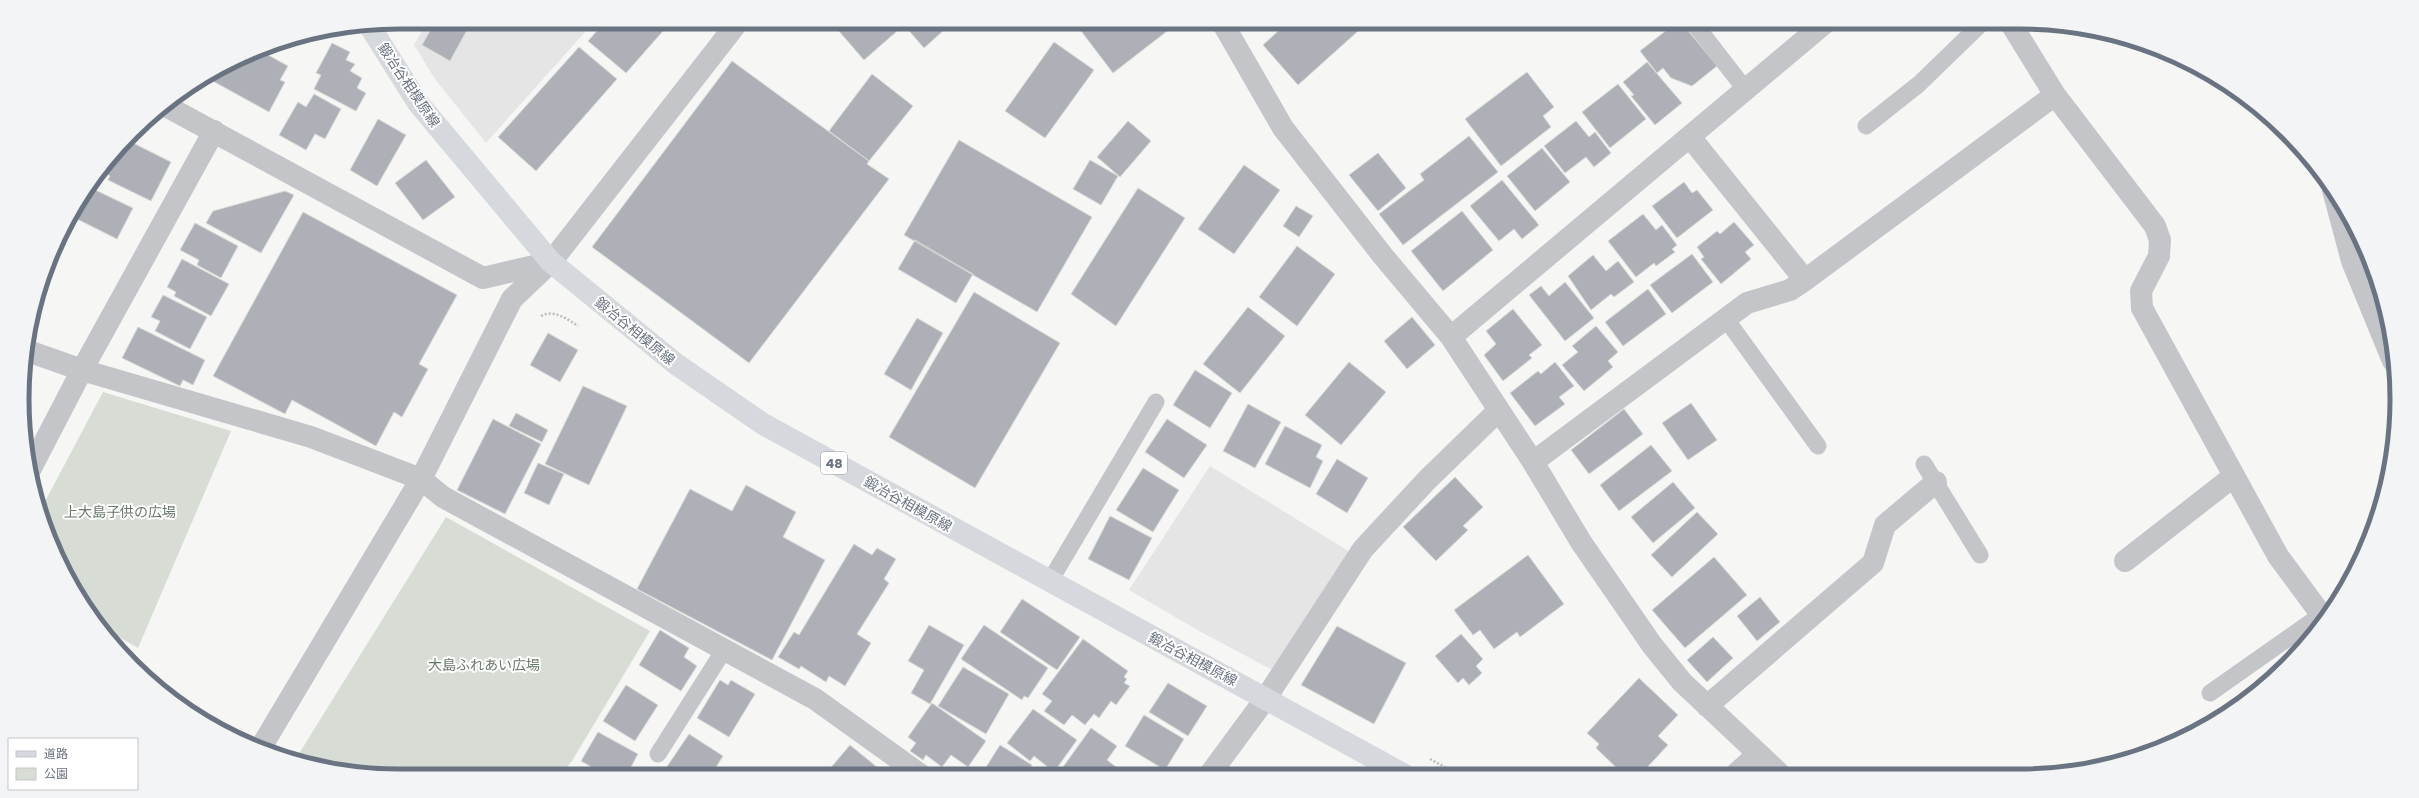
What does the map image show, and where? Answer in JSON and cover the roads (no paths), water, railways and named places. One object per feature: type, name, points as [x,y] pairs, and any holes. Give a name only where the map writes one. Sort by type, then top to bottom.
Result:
[{"type":"main road","name":"鍛冶谷相模原線","points":[[372,30],[418,103],[551,262],[676,364],[763,424],[1394,769]]},
{"type":"street","points":[[263,743],[421,479],[512,299],[551,262],[733,29]]},
{"type":"street","points":[[1226,29],[1283,128],[1383,256],[1451,337],[1498,411],[1533,462],[1582,542],[1652,644],[1682,682],[1775,769]]},
{"type":"street","points":[[1451,337],[1690,138],[1745,89],[1818,29]]},
{"type":"street","points":[[2014,29],[2055,95],[2155,226],[2160,240],[2159,256],[2141,291],[2142,308],[2278,556],[2321,615]]},
{"type":"street","points":[[1533,462],[1747,303],[1790,290],[1805,280],[2055,95]]},
{"type":"street","points":[[170,108],[483,278],[551,262]]},
{"type":"street","points":[[34,462],[82,370],[214,131]]},
{"type":"street","points":[[1690,138],[1805,280]]},
{"type":"street","points":[[2339,212],[2352,261],[2386,343]]},
{"type":"street","points":[[32,352],[82,370],[311,437],[421,479],[443,496],[815,699],[913,769]]},
{"type":"street","points":[[1214,769],[1266,698],[1363,549],[1427,480],[1498,411]]},
{"type":"street","points":[[2125,561],[2234,476]]},
{"type":"street","points":[[1707,706],[1873,563],[1885,525],[1936,482]]},
{"type":"street","points":[[1742,769],[1758,754]]},
{"type":"lane","points":[[1698,29],[1745,89]]},
{"type":"lane","points":[[1866,126],[1919,84],[1976,29]]},
{"type":"lane","points":[[1726,319],[1818,446]]},
{"type":"lane","points":[[1050,581],[1156,402]]},
{"type":"lane","points":[[1924,464],[1980,555]]},
{"type":"lane","points":[[2210,693],[2318,619]]},
{"type":"lane","points":[[658,754],[724,650]]},
{"type":"park label","name":"上大島子供の広場","points":[[120,512]]},
{"type":"park label","name":"大島ふれあい広場","points":[[484,665]]}]
